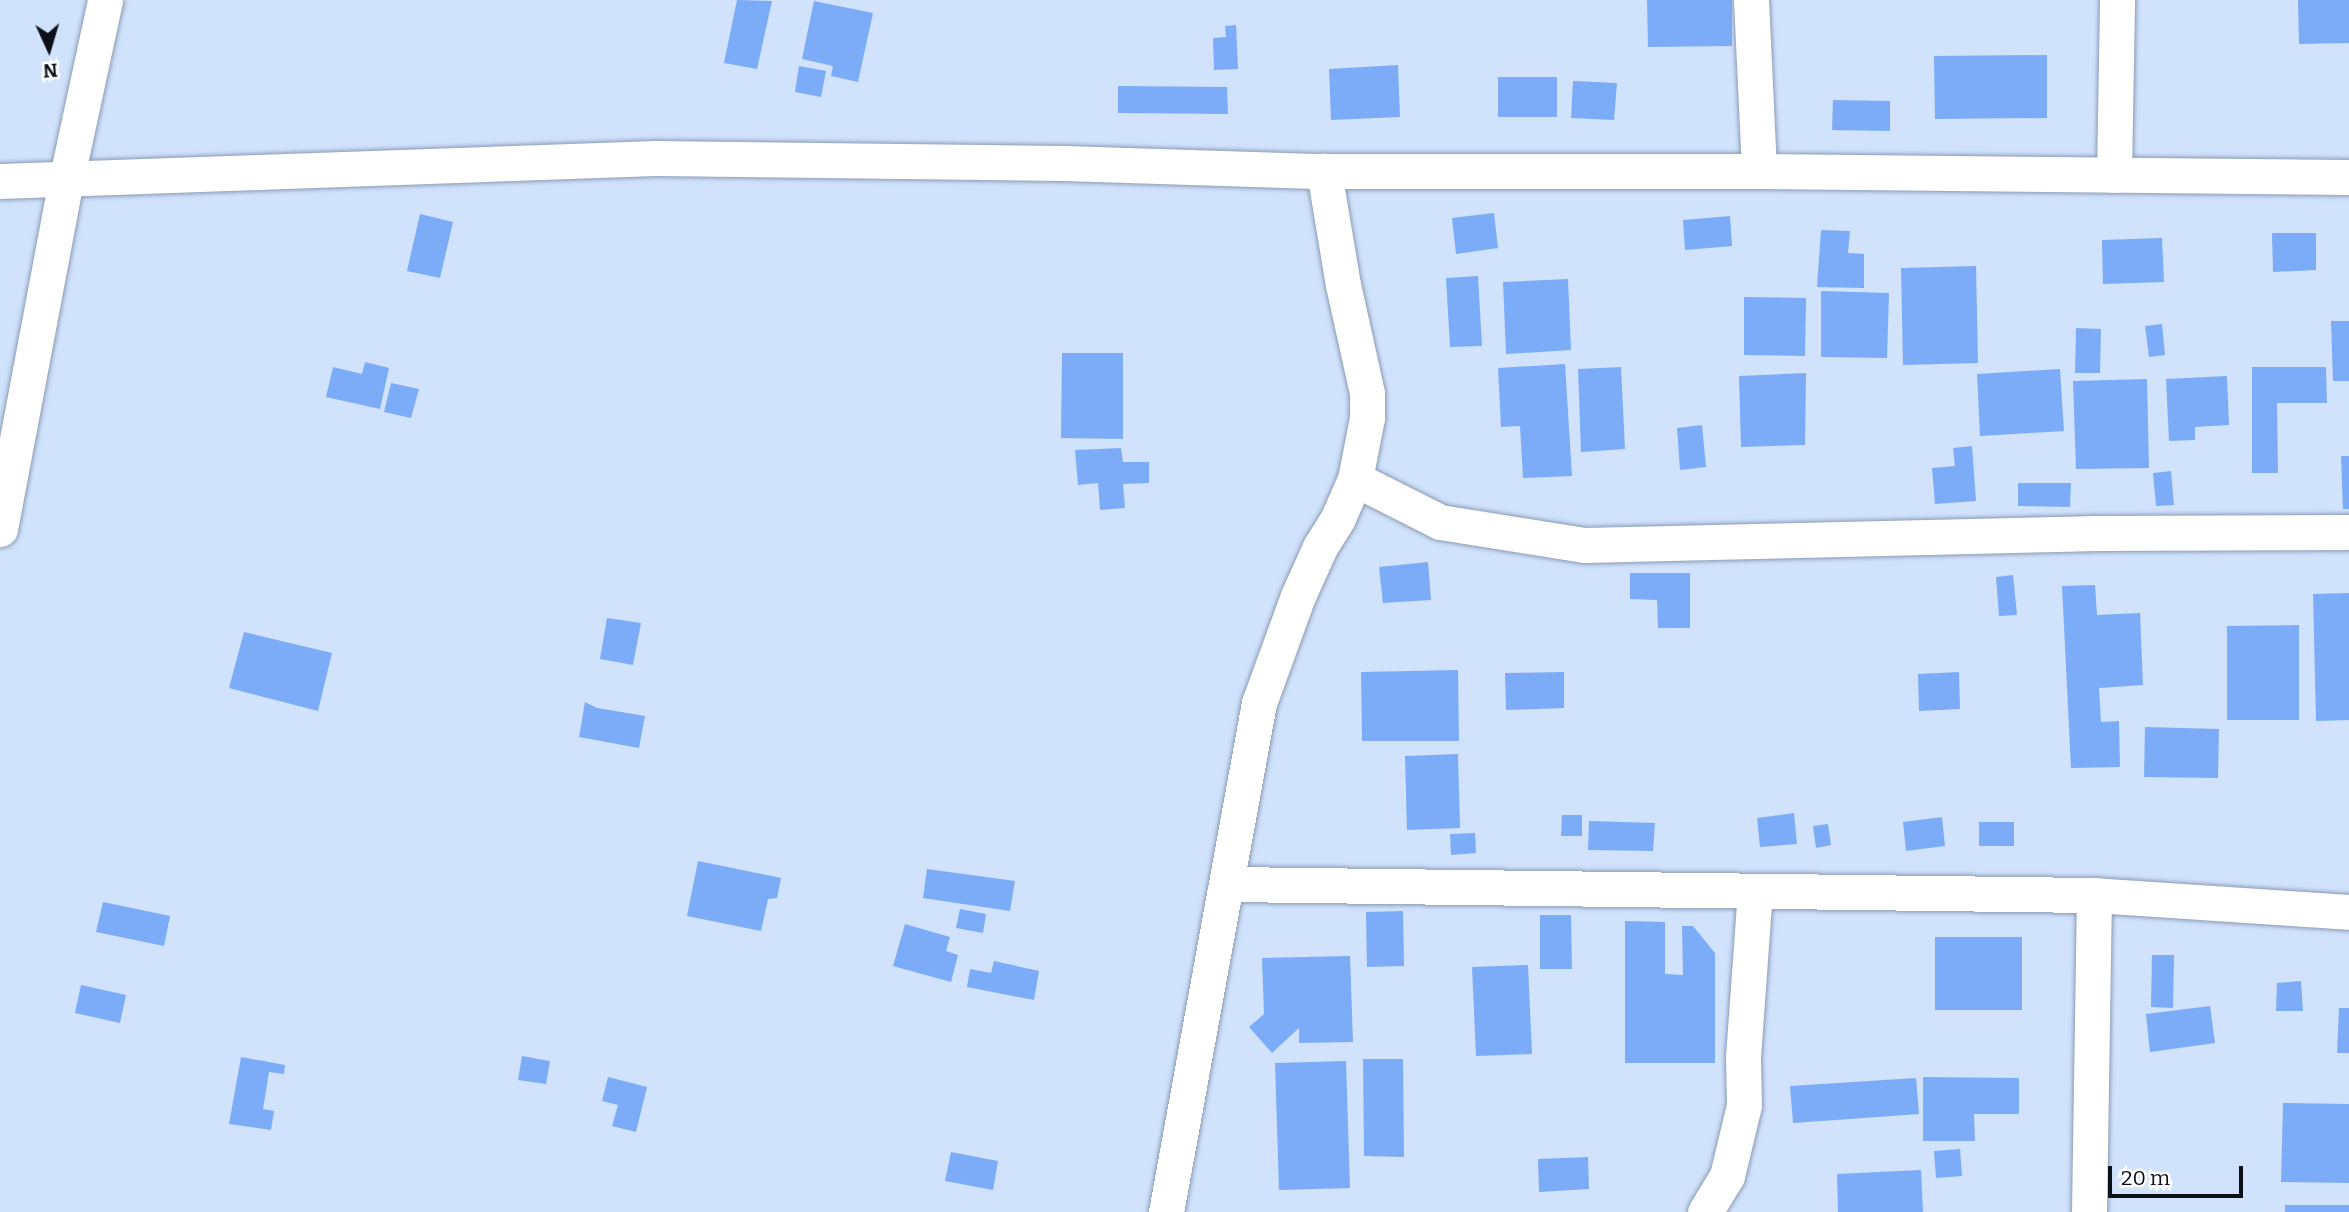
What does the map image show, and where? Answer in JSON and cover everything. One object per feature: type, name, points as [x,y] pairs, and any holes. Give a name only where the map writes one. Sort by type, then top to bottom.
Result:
[{"type":"street","points":[[0,529],[66,181],[105,0]]},
{"type":"street","points":[[1751,0],[1759,171]]},
{"type":"street","points":[[2114,174],[2117,0]]},
{"type":"street","points":[[0,181],[66,181],[656,158],[1064,163],[1324,171],[1759,171],[2349,177]]},
{"type":"street","points":[[1166,1212],[1259,704],[1298,596],[1355,479],[1367,418],[1367,393],[1343,285],[1324,171]]},
{"type":"street","points":[[1355,479],[1440,522],[1584,545],[2096,533],[2349,532]]},
{"type":"street","points":[[1228,884],[2094,895],[2349,912]]},
{"type":"street","points":[[1705,1212],[1727,1176],[1744,1105],[1743,1057],[1755,891]]},
{"type":"street","points":[[2089,1212],[2094,895]]},
{"type":"building","points":[[737,0],[772,1],[757,69],[724,63]]},
{"type":"building","points":[[1647,0],[1732,0],[1732,46],[1648,47]]},
{"type":"building","points":[[2298,0],[2349,0],[2349,43],[2299,44]]},
{"type":"building","points":[[814,1],[873,13],[858,82],[831,76],[833,66],[802,59]]},
{"type":"building","points":[[1236,25],[1238,69],[1214,70],[1213,38],[1226,37],[1225,26]]},
{"type":"building","points":[[2047,55],[2047,118],[1935,119],[1934,56]]},
{"type":"building","points":[[1398,65],[1400,117],[1331,120],[1329,69]]},
{"type":"building","points":[[799,66],[826,71],[821,97],[795,92]]},
{"type":"building","points":[[1498,77],[1557,77],[1557,117],[1498,117]]},
{"type":"building","points":[[1573,81],[1617,83],[1614,120],[1571,118]]},
{"type":"building","points":[[1118,86],[1227,87],[1228,114],[1118,113]]},
{"type":"building","points":[[1833,100],[1890,101],[1890,131],[1832,130]]},
{"type":"building","points":[[1494,213],[1498,248],[1456,254],[1452,218]]},
{"type":"building","points":[[420,214],[453,222],[440,278],[407,271]]},
{"type":"building","points":[[1730,216],[1732,246],[1685,250],[1683,220]]},
{"type":"building","points":[[1821,230],[1850,231],[1848,253],[1864,254],[1864,288],[1817,287]]},
{"type":"building","points":[[2272,233],[2316,233],[2316,270],[2273,272]]},
{"type":"building","points":[[2162,238],[2164,282],[2103,284],[2102,240]]},
{"type":"building","points":[[1976,266],[1978,363],[1903,365],[1901,268]]},
{"type":"building","points":[[1478,276],[1482,346],[1450,347],[1446,278]]},
{"type":"building","points":[[1568,279],[1571,350],[1506,354],[1503,282]]},
{"type":"building","points":[[1821,291],[1889,293],[1887,358],[1821,357]]},
{"type":"building","points":[[1744,297],[1806,298],[1805,356],[1744,355]]},
{"type":"building","points":[[2331,321],[2349,321],[2349,381],[2333,381]]},
{"type":"building","points":[[2162,324],[2165,355],[2149,357],[2145,326]]},
{"type":"building","points":[[2076,328],[2101,329],[2100,373],[2075,373]]},
{"type":"building","points":[[1062,353],[1123,353],[1123,439],[1061,438]]},
{"type":"building","points":[[365,362],[389,368],[380,409],[326,397],[333,367],[362,374]]},
{"type":"building","points":[[1565,364],[1572,476],[1523,478],[1520,426],[1501,427],[1498,368]]},
{"type":"building","points":[[1621,367],[1625,449],[1581,452],[1578,369]]},
{"type":"building","points":[[2252,367],[2326,367],[2327,403],[2277,403],[2278,473],[2252,473]]},
{"type":"building","points":[[2060,369],[2064,431],[1980,436],[1977,374]]},
{"type":"building","points":[[1806,373],[1805,445],[1741,447],[1739,376]]},
{"type":"building","points":[[2227,376],[2229,425],[2195,427],[2195,440],[2169,441],[2166,379]]},
{"type":"building","points":[[2147,379],[2149,468],[2076,469],[2073,381]]},
{"type":"building","points":[[391,383],[419,389],[411,418],[384,412]]},
{"type":"building","points":[[1702,425],[1706,467],[1680,470],[1677,428]]},
{"type":"building","points":[[1972,446],[1976,501],[1935,504],[1932,468],[1955,466],[1953,448]]},
{"type":"building","points":[[1121,448],[1123,462],[1149,462],[1149,483],[1123,484],[1125,508],[1100,510],[1098,483],[1078,485],[1075,450]]},
{"type":"building","points":[[2341,456],[2349,456],[2349,509],[2343,509]]},
{"type":"building","points":[[2171,471],[2174,505],[2156,506],[2153,473]]},
{"type":"building","points":[[2018,483],[2071,483],[2070,507],[2018,506]]},
{"type":"building","points":[[1428,562],[1431,600],[1383,603],[1379,567]]},
{"type":"building","points":[[1630,573],[1690,573],[1690,628],[1658,628],[1657,600],[1630,599]]},
{"type":"building","points":[[2013,575],[2017,615],[1999,616],[1996,577]]},
{"type":"building","points":[[2095,585],[2097,615],[2140,613],[2143,685],[2099,688],[2101,722],[2119,721],[2120,767],[2071,768],[2062,586]]},
{"type":"building","points":[[2349,593],[2349,720],[2316,721],[2313,594]]},
{"type":"building","points":[[607,618],[641,623],[633,665],[600,659]]},
{"type":"building","points":[[2299,625],[2299,720],[2227,720],[2227,626]]},
{"type":"building","points":[[244,632],[332,653],[318,711],[229,688]]},
{"type":"building","points":[[1458,670],[1459,741],[1362,741],[1361,672]]},
{"type":"building","points":[[1564,672],[1564,708],[1506,710],[1505,673]]},
{"type":"building","points":[[1959,672],[1960,709],[1919,711],[1918,674]]},
{"type":"building","points":[[585,702],[597,708],[645,716],[639,748],[579,737]]},
{"type":"building","points":[[2145,727],[2219,729],[2218,778],[2144,777]]},
{"type":"building","points":[[1458,754],[1460,828],[1407,830],[1405,756]]},
{"type":"building","points":[[1794,813],[1797,844],[1760,847],[1757,818]]},
{"type":"building","points":[[1562,815],[1582,815],[1582,836],[1561,836]]},
{"type":"building","points":[[1942,817],[1945,846],[1906,851],[1903,822]]},
{"type":"building","points":[[1589,821],[1655,823],[1653,851],[1588,850]]},
{"type":"building","points":[[1979,822],[2014,822],[2014,846],[1979,846]]},
{"type":"building","points":[[1828,824],[1831,845],[1816,848],[1813,826]]},
{"type":"building","points":[[1475,833],[1476,853],[1451,855],[1450,834]]},
{"type":"building","points":[[698,861],[781,878],[777,898],[768,899],[761,931],[687,916]]},
{"type":"building","points":[[927,869],[1015,881],[1010,911],[923,898]]},
{"type":"building","points":[[103,902],[170,916],[164,946],[96,932]]},
{"type":"building","points":[[960,909],[986,914],[983,933],[956,928]]},
{"type":"building","points":[[1403,911],[1404,966],[1367,967],[1366,912]]},
{"type":"building","points":[[1540,915],[1571,915],[1572,969],[1540,969]]},
{"type":"building","points":[[1625,921],[1665,922],[1665,974],[1683,975],[1682,926],[1693,926],[1715,953],[1715,1063],[1625,1063]]},
{"type":"building","points":[[905,924],[950,937],[946,951],[958,955],[951,982],[893,966]]},
{"type":"building","points":[[1935,937],[2022,937],[2022,1010],[1935,1010]]},
{"type":"building","points":[[2152,955],[2174,955],[2173,1008],[2151,1007]]},
{"type":"building","points":[[1350,956],[1353,1042],[1299,1043],[1299,1028],[1272,1053],[1249,1027],[1264,1014],[1262,958]]},
{"type":"building","points":[[994,961],[1039,971],[1034,1000],[967,987],[970,969],[991,973]]},
{"type":"building","points":[[1528,965],[1532,1054],[1476,1056],[1472,967]]},
{"type":"building","points":[[2301,981],[2303,1011],[2276,1011],[2277,983]]},
{"type":"building","points":[[81,985],[126,995],[120,1023],[75,1013]]},
{"type":"building","points":[[2210,1006],[2215,1043],[2150,1052],[2146,1014]]},
{"type":"building","points":[[2339,1008],[2349,1008],[2349,1053],[2337,1053]]},
{"type":"building","points":[[522,1056],[550,1061],[546,1084],[518,1080]]},
{"type":"building","points":[[241,1057],[285,1065],[284,1074],[269,1072],[263,1109],[274,1111],[271,1130],[229,1124]]},
{"type":"building","points":[[1363,1059],[1403,1059],[1404,1157],[1364,1156]]},
{"type":"building","points":[[1346,1061],[1350,1188],[1279,1190],[1275,1063]]},
{"type":"building","points":[[608,1077],[647,1087],[636,1132],[612,1126],[618,1105],[602,1101]]},
{"type":"building","points":[[1923,1077],[2019,1078],[2019,1114],[1974,1114],[1975,1141],[1923,1141]]},
{"type":"building","points":[[1916,1078],[1919,1114],[1793,1123],[1790,1086]]},
{"type":"building","points":[[2283,1103],[2349,1104],[2349,1183],[2281,1182]]},
{"type":"building","points":[[1960,1149],[1962,1176],[1936,1178],[1934,1151]]},
{"type":"building","points":[[951,1152],[998,1161],[993,1190],[945,1181]]},
{"type":"building","points":[[1588,1157],[1589,1189],[1539,1192],[1538,1159]]},
{"type":"building","points":[[1921,1170],[1923,1212],[1838,1212],[1837,1174]]},
{"type":"building","points":[[2285,1205],[2349,1205],[2349,1212],[2285,1212]]}]
